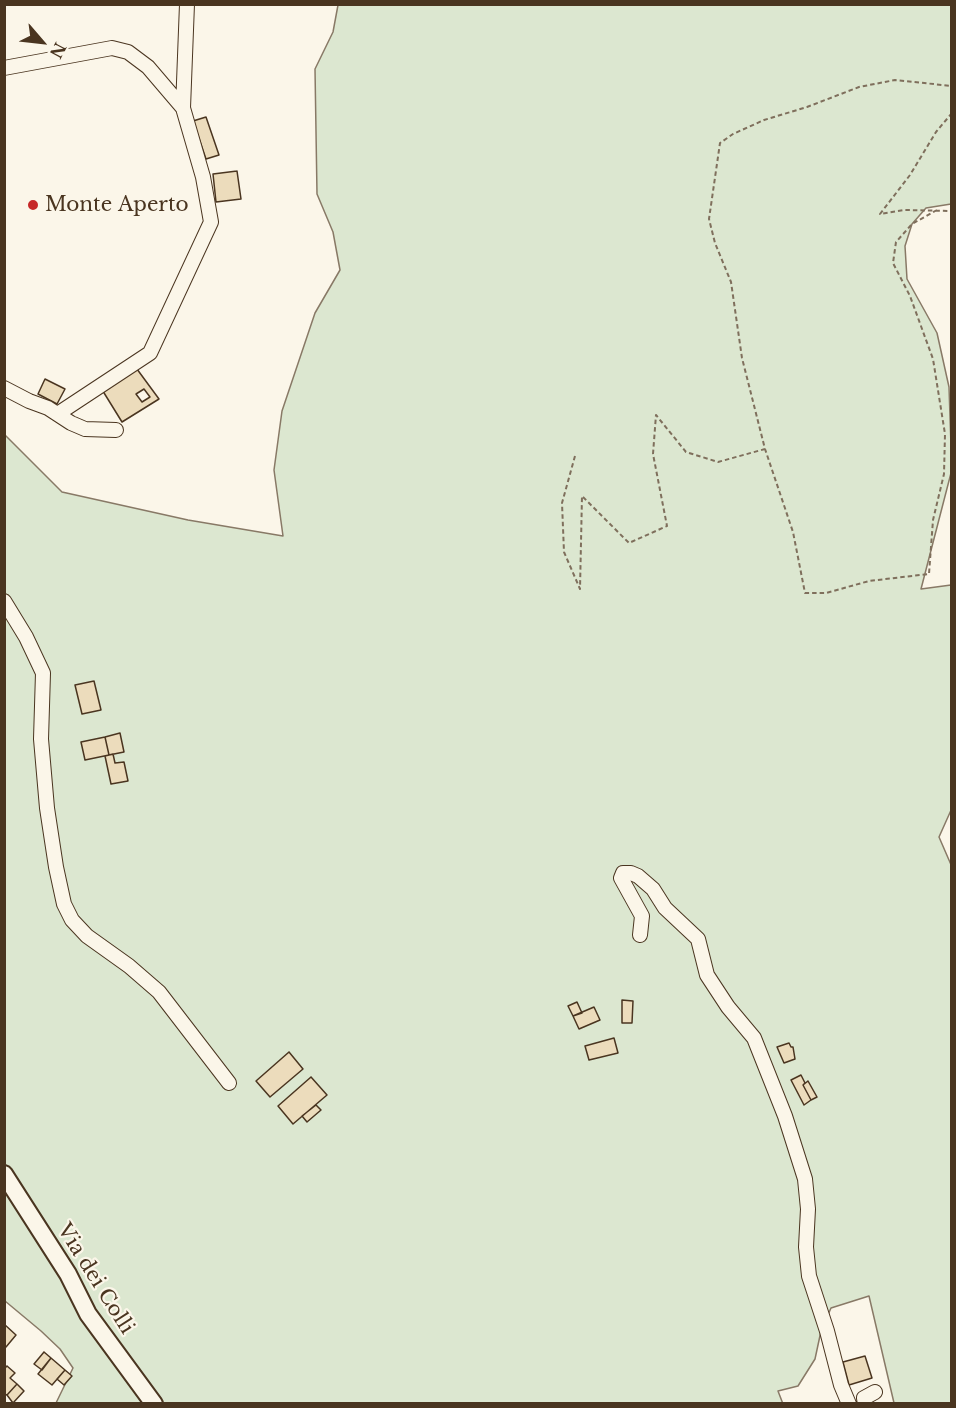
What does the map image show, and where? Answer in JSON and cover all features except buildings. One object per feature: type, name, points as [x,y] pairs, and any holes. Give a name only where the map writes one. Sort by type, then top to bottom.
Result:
[{"type":"main road","name":"Via dei Colli","points":[[4,1174],[68,1274],[88,1314],[154,1404]]},
{"type":"street","points":[[59,413],[150,353],[211,222],[203,177],[183,108],[187,4]]},
{"type":"street","points":[[4,68],[112,48],[128,52],[148,67],[183,108]]},
{"type":"street","points":[[4,388],[59,413],[71,423],[85,429],[116,430]]},
{"type":"street","points":[[4,601],[27,637],[43,673],[41,739],[47,808],[64,904],[72,920],[87,936],[129,966],[159,992],[229,1083]]},
{"type":"street","points":[[640,936],[642,916],[624,885],[621,878],[623,873],[638,876],[653,889],[666,909],[698,939],[707,975],[728,1007],[754,1038],[788,1126],[805,1179],[808,1209],[806,1247],[809,1276],[841,1385],[849,1404]]},
{"type":"street","points":[[865,1404],[864,1398],[875,1392]]},
{"type":"path","points":[[937,210],[912,224],[896,242],[893,262],[910,296],[933,359],[945,434],[944,474],[933,520],[929,574],[869,581],[826,593],[805,593],[792,532],[765,449],[742,358],[731,282],[715,243],[710,219],[720,143],[733,134],[764,120],[807,107],[859,87],[895,80],[951,86]]},
{"type":"path","points":[[951,112],[936,132],[910,176],[880,213],[904,210],[951,211]]},
{"type":"path","points":[[575,456],[562,502],[564,552],[580,589],[582,496],[629,543],[667,526],[653,454],[656,415],[686,453],[718,462],[765,449]]},
{"type":"green space","points":[[338,5],[951,5],[951,204],[926,208],[912,224],[905,246],[907,279],[937,333],[949,387],[951,473],[921,589],[951,585],[952,808],[939,837],[952,867],[951,1403],[894,1403],[869,1296],[831,1308],[821,1331],[815,1359],[798,1386],[778,1391],[783,1404],[56,1403],[73,1368],[60,1349],[5,1301],[5,435],[62,492],[188,520],[283,536],[274,470],[282,411],[315,313],[340,270],[333,232],[317,194],[315,69],[333,32]]},
{"type":"place","name":"Monte Aperto","points":[[33,205]]}]
